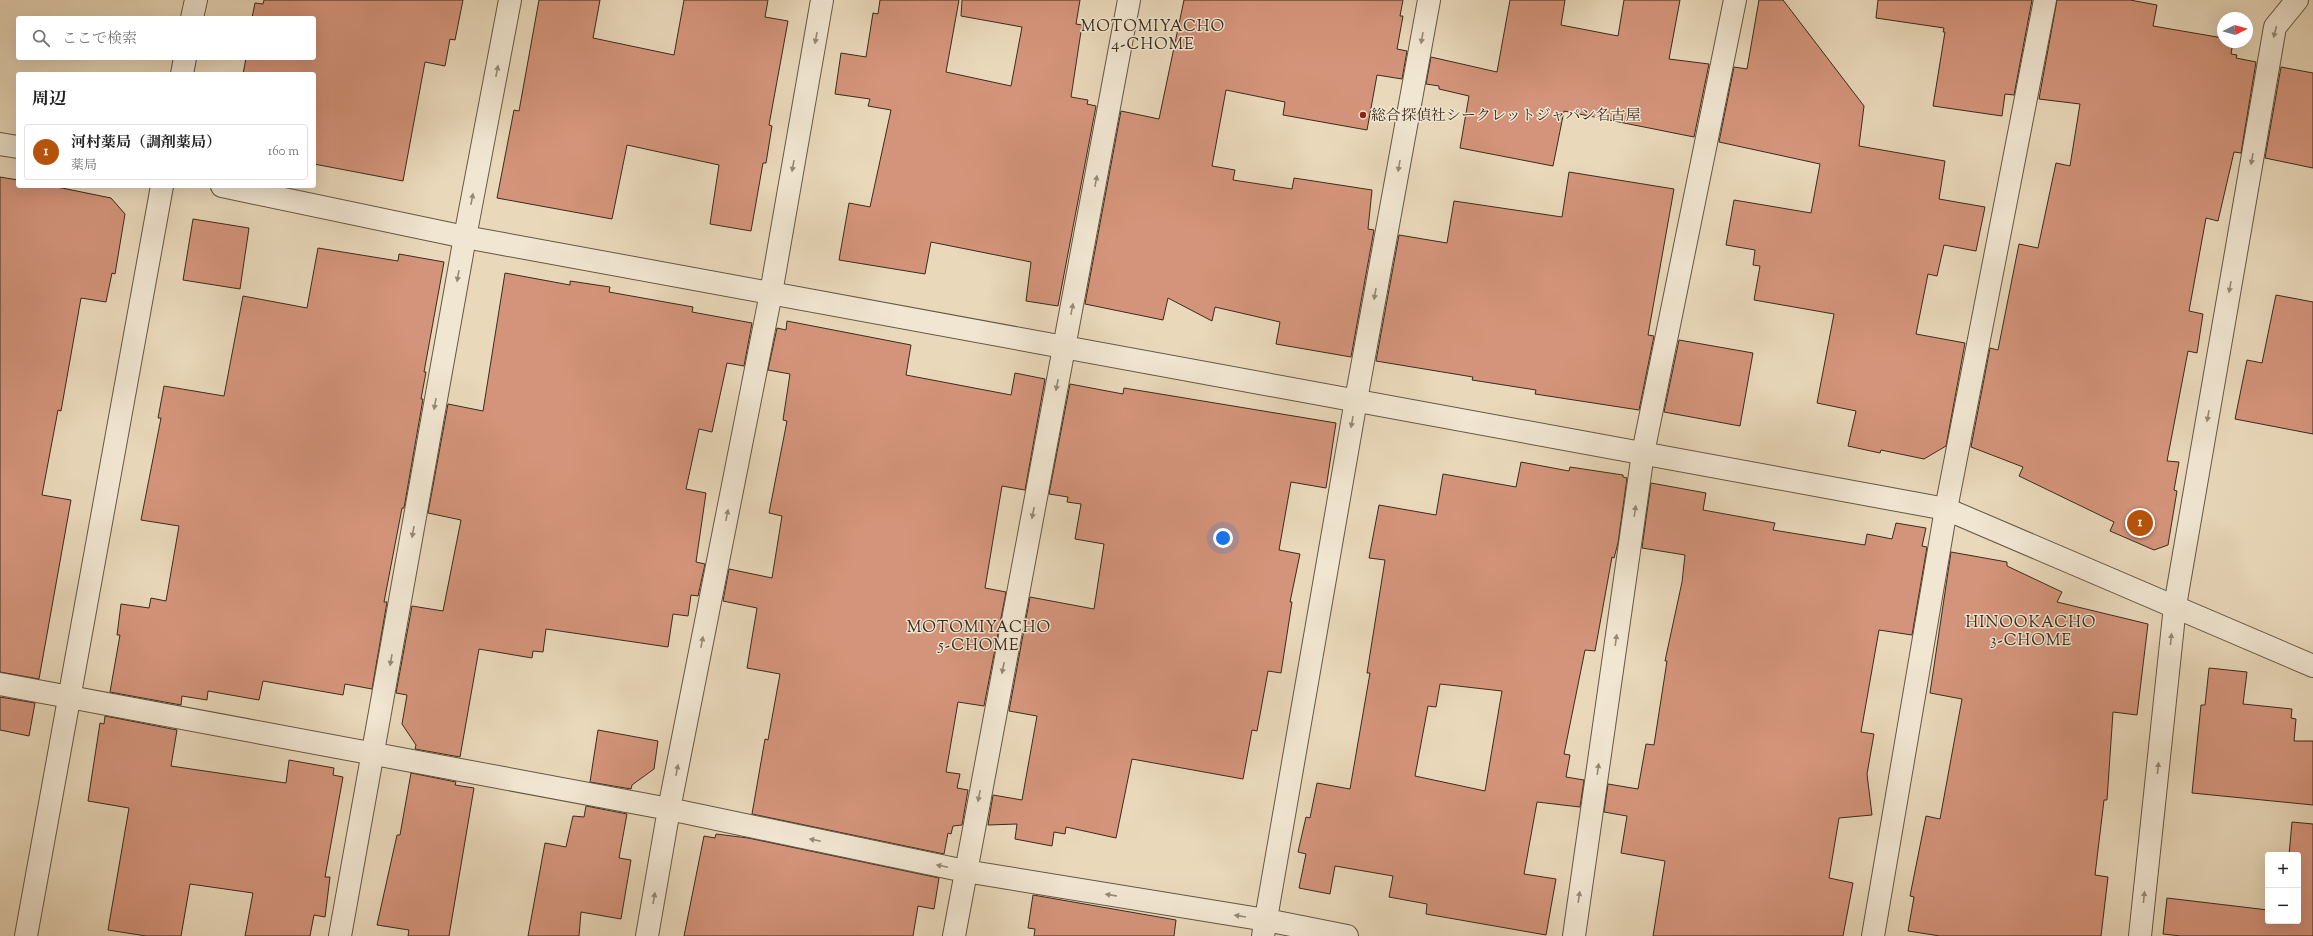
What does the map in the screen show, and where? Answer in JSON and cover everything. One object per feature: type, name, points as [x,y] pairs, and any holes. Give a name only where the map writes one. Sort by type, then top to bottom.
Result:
[{"type":"street","points":[[192,16],[196,0]]},
{"type":"street","points":[[340,936],[374,754],[465,237],[510,0]]},
{"type":"street","points":[[647,936],[669,809],[771,293],[822,0]]},
{"type":"street","points":[[954,936],[1129,0]]},
{"type":"street","points":[[1264,928],[1356,400],[1429,0]]},
{"type":"street","points":[[1574,936],[1643,453],[1735,0]]},
{"type":"street","points":[[1873,936],[1946,509],[2045,0]]},
{"type":"street","points":[[2140,936],[2174,606],[2275,27],[2297,0]]},
{"type":"street","points":[[182,72],[185,60]]},
{"type":"street","points":[[0,144],[16,147]]},
{"type":"street","points":[[26,936],[162,188]]},
{"type":"street","points":[[232,188],[465,237],[1946,509],[2313,666]]},
{"type":"street","points":[[0,684],[669,809],[965,871],[1264,928],[1347,936]]},
{"type":"building","points":[[264,0],[463,0],[455,40],[450,39],[445,66],[425,62],[403,181],[316,164],[316,72],[243,72],[246,60],[316,60],[316,16],[252,16],[255,3],[263,4]]},
{"type":"building","points":[[539,0],[600,0],[593,38],[674,55],[684,0],[768,0],[765,17],[788,21],[769,125],[772,126],[766,163],[763,163],[751,231],[710,224],[719,165],[627,145],[612,219],[497,198],[514,110],[519,111]]},
{"type":"building","points":[[880,0],[959,0],[946,72],[1011,86],[1022,27],[961,16],[962,0],[1080,0],[1076,24],[1082,25],[1071,97],[1088,100],[1087,104],[1096,106],[1058,306],[1026,301],[1031,262],[931,242],[925,274],[839,260],[849,203],[870,207],[891,110],[868,106],[870,99],[835,94],[841,53],[866,57],[873,13],[878,14]]},
{"type":"building","points":[[1184,0],[1403,0],[1400,16],[1403,16],[1397,49],[1407,51],[1402,79],[1377,75],[1367,130],[1283,115],[1285,102],[1226,90],[1212,166],[1235,170],[1233,180],[1292,189],[1294,178],[1372,190],[1368,229],[1374,230],[1351,357],[1276,344],[1280,322],[1215,307],[1212,321],[1168,298],[1163,320],[1085,304],[1121,111],[1159,119]]},
{"type":"building","points":[[1510,0],[1565,0],[1561,25],[1618,36],[1624,0],[1680,0],[1669,59],[1709,64],[1694,137],[1564,111],[1553,166],[1460,148],[1469,96],[1439,89],[1439,86],[1426,84],[1431,57],[1497,72]]},
{"type":"building","points":[[1759,0],[1783,0],[1864,106],[1859,146],[1945,161],[1939,199],[1985,207],[1976,251],[1944,245],[1937,276],[1928,274],[1916,334],[1965,343],[1946,446],[1924,459],[1881,450],[1880,453],[1848,446],[1856,411],[1817,403],[1834,314],[1754,300],[1760,266],[1753,265],[1755,250],[1726,245],[1734,200],[1811,213],[1820,164],[1719,142],[1734,67],[1747,69]]},
{"type":"building","points":[[1878,0],[2032,0],[2014,95],[2005,94],[2002,116],[1933,106],[1945,32],[1943,32],[1944,28],[1876,18]]},
{"type":"building","points":[[2057,0],[2130,0],[2157,5],[2153,26],[2217,37],[2217,48],[2232,48],[2231,54],[2237,55],[2236,58],[2256,62],[2241,153],[2234,152],[2218,221],[2206,218],[2189,311],[2203,314],[2197,353],[2188,351],[2167,461],[2179,462],[2174,490],[2177,491],[2168,545],[2154,550],[2110,531],[2114,522],[2019,476],[2023,467],[1971,447],[1990,348],[1998,350],[2019,244],[2038,248],[2056,163],[2070,166],[2080,104],[2039,99]]},
{"type":"building","points":[[2281,67],[2313,73],[2313,168],[2265,158]]},
{"type":"building","points":[[1569,172],[1674,189],[1648,335],[1654,336],[1639,410],[1535,394],[1536,390],[1472,380],[1473,377],[1376,361],[1399,235],[1447,243],[1454,201],[1562,217]]},
{"type":"building","points":[[0,177],[16,180],[16,188],[62,188],[111,198],[125,214],[115,274],[112,273],[106,302],[81,298],[61,411],[58,410],[42,495],[71,500],[39,679],[0,672]]},
{"type":"building","points":[[193,219],[249,228],[240,289],[183,280]]},
{"type":"building","points":[[318,248],[398,261],[399,254],[444,262],[424,372],[426,372],[421,399],[423,399],[404,508],[402,508],[384,602],[387,602],[372,689],[345,684],[343,695],[263,681],[259,700],[208,691],[207,700],[182,696],[181,705],[110,692],[120,635],[117,635],[121,604],[149,608],[151,598],[166,601],[179,526],[141,520],[161,418],[158,418],[164,386],[224,396],[243,296],[307,308]]},
{"type":"building","points":[[505,273],[570,285],[570,281],[610,287],[609,292],[693,307],[692,312],[752,323],[744,366],[727,363],[712,432],[699,429],[686,489],[706,493],[696,562],[705,564],[698,596],[691,595],[688,616],[673,614],[668,647],[546,629],[543,652],[533,651],[532,658],[479,649],[460,757],[415,749],[416,745],[402,724],[407,695],[396,693],[412,606],[443,611],[461,520],[428,513],[448,404],[483,411]]},
{"type":"building","points":[[2276,295],[2313,302],[2313,434],[2235,419],[2247,360],[2262,363]]},
{"type":"building","points":[[787,321],[911,345],[906,375],[1011,395],[1015,373],[1045,379],[1025,490],[1002,486],[985,588],[1006,592],[984,706],[958,702],[946,772],[960,774],[957,788],[968,790],[962,825],[953,826],[951,834],[948,833],[944,854],[752,814],[765,739],[768,740],[780,674],[747,668],[757,608],[723,601],[729,569],[772,578],[782,516],[769,513],[787,421],[783,420],[790,374],[768,370],[777,328],[786,330]]},
{"type":"building","points":[[1679,340],[1753,353],[1740,426],[1664,412]]},
{"type":"building","points":[[1070,384],[1123,394],[1124,388],[1336,423],[1326,488],[1291,482],[1279,550],[1300,554],[1290,602],[1292,602],[1281,673],[1268,671],[1257,731],[1252,730],[1243,779],[1132,759],[1116,838],[1066,827],[1065,834],[1054,832],[1052,846],[1015,839],[1017,824],[988,825],[993,795],[1022,800],[1037,716],[1009,711],[1030,597],[1094,609],[1104,544],[1075,539],[1081,504],[1067,502],[1068,497],[1049,494]]},
{"type":"building","points":[[1521,462],[1569,471],[1570,467],[1623,475],[1623,477],[1627,478],[1618,543],[1614,558],[1612,557],[1595,651],[1585,650],[1564,754],[1570,755],[1566,777],[1584,780],[1580,807],[1537,802],[1524,874],[1556,879],[1546,935],[1426,914],[1427,904],[1389,897],[1393,876],[1335,866],[1330,894],[1299,888],[1306,854],[1298,852],[1306,817],[1310,818],[1317,783],[1350,789],[1370,673],[1367,673],[1385,560],[1369,558],[1379,505],[1436,515],[1443,474],[1516,487]],"holes":[[[1440,684],[1502,691],[1485,791],[1415,776],[1428,706],[1436,707]]]},
{"type":"building","points":[[1651,483],[1706,493],[1703,510],[1775,523],[1773,530],[1865,545],[1867,534],[1892,539],[1896,523],[1926,528],[1922,546],[1927,547],[1912,635],[1879,630],[1861,732],[1874,734],[1867,774],[1872,815],[1839,818],[1829,878],[1853,883],[1843,936],[1653,936],[1665,861],[1621,853],[1627,816],[1604,812],[1608,784],[1638,789],[1646,744],[1654,745],[1667,661],[1665,661],[1682,582],[1685,555],[1642,548]]},
{"type":"building","points":[[1951,552],[2007,562],[2007,566],[2062,592],[2057,602],[2148,624],[2137,715],[2113,712],[2107,800],[2104,800],[2095,875],[2108,877],[2101,936],[1940,936],[1908,931],[1914,897],[1910,896],[1926,816],[1940,819],[1962,699],[1930,693]]},
{"type":"building","points":[[2209,668],[2247,672],[2243,704],[2292,709],[2291,718],[2296,719],[2294,741],[2313,741],[2313,805],[2192,793],[2201,705],[2205,705]]},
{"type":"building","points":[[0,697],[35,703],[29,736],[0,730]]},
{"type":"building","points":[[105,716],[177,730],[171,766],[286,783],[289,760],[334,768],[333,775],[343,777],[325,877],[330,877],[325,917],[314,915],[310,936],[245,936],[253,893],[190,884],[181,936],[146,936],[108,930],[129,808],[88,801],[100,723],[104,724]]},
{"type":"building","points":[[598,730],[658,741],[654,769],[632,785],[631,789],[590,782]]},
{"type":"building","points":[[411,773],[456,782],[455,785],[474,788],[449,936],[408,936],[409,930],[377,925],[397,835],[400,835]]},
{"type":"building","points":[[586,806],[627,814],[619,858],[631,860],[621,919],[581,912],[579,936],[528,936],[545,843],[566,847],[573,816],[584,817]]},
{"type":"building","points":[[2292,822],[2313,824],[2313,936],[2181,936],[2163,934],[2167,898],[2265,910],[2265,924],[2301,924],[2301,852],[2289,852]]},
{"type":"building","points":[[716,834],[748,838],[939,878],[934,909],[918,906],[913,936],[684,936],[704,836],[715,838]]},
{"type":"building","points":[[1033,895],[1176,920],[1174,936],[1034,936],[1035,929],[1028,928]]},
{"type":"place","name":"総合探偵社シークレットジャパン名古屋","points":[[1363,115]]},
{"type":"place","name":"河村薬局（調剤薬局）","points":[[2140,523]]},
{"type":"district","name":"MOTOMIYACHO 4-CHOME","points":[[1153,34]]},
{"type":"district","name":"HINOOKACHO 3-CHOME","points":[[2031,630]]},
{"type":"district","name":"MOTOMIYACHO 5-CHOME","points":[[979,635]]}]
